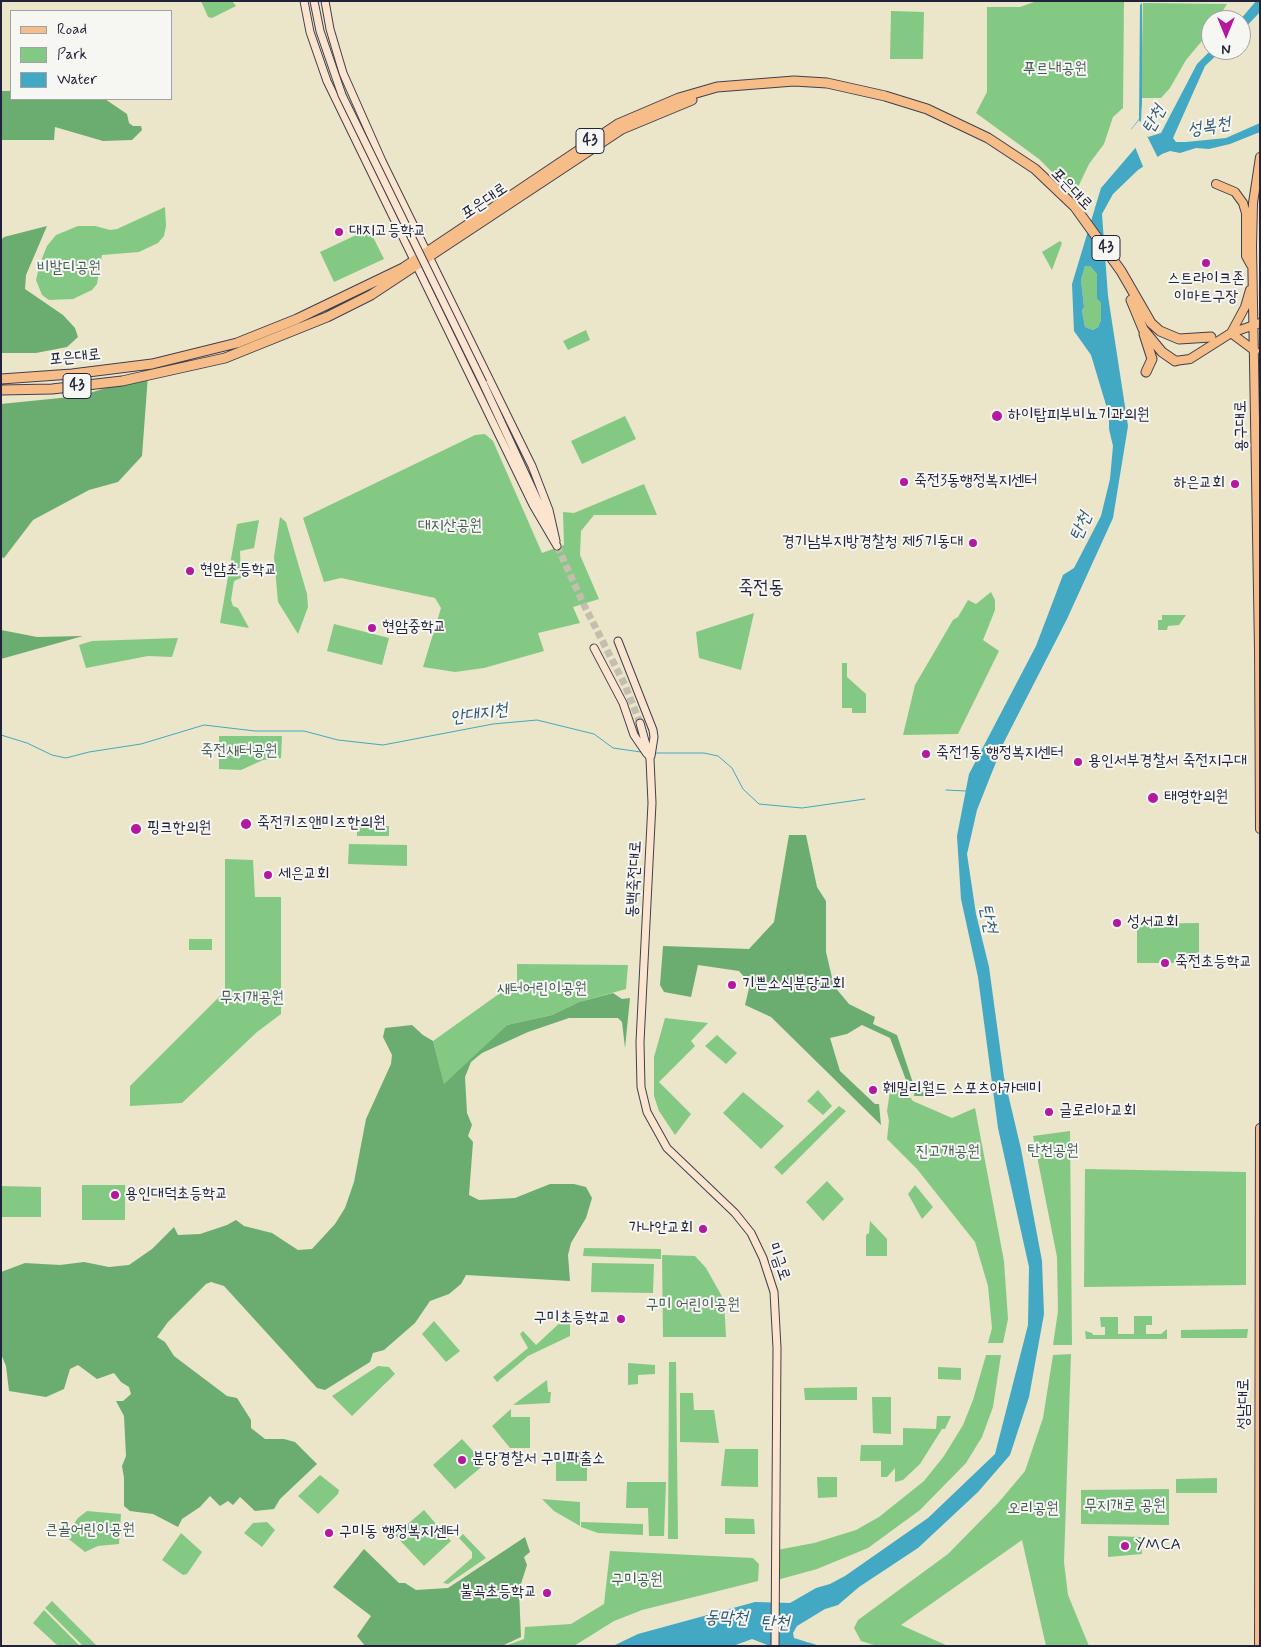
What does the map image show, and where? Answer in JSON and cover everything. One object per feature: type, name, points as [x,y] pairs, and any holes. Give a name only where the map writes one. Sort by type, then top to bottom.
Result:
[{"type":"highway","name":"포은대로","points":[[1,379],[152,368],[225,358],[327,317],[371,295],[428,254],[622,129],[683,103],[721,92],[794,84],[827,86],[884,101],[955,127],[986,143],[1034,174],[1066,201],[1106,247],[1135,302],[1151,323],[1171,337],[1185,340],[1211,337]]},
{"type":"highway","name":"포은대로","points":[[1,390],[93,385],[237,343],[297,319],[415,263]]},
{"type":"highway","name":"포은대로","points":[[1135,302],[1143,329],[1162,352],[1175,361]]},
{"type":"highway","points":[[1143,329],[1152,359],[1146,372]]},
{"type":"main road","points":[[304,1],[310,32],[321,68],[478,391],[509,446]]},
{"type":"main road","points":[[314,1],[320,31],[342,95],[509,446],[543,524],[557,546],[549,510],[522,446],[382,161],[343,73],[330,29],[325,1]]},
{"type":"main road","name":"용구대로","points":[[1260,157],[1253,203],[1252,271],[1257,292],[1255,351],[1260,829]]},
{"type":"main road","points":[[1216,184],[1235,192],[1243,203],[1246,213],[1246,256],[1252,271],[1249,297],[1231,333],[1255,351]]},
{"type":"main road","name":"포은대로","points":[[1211,337],[1231,333],[1257,324]]},
{"type":"main road","name":"포은대로","points":[[1175,361],[1190,359],[1231,333]]},
{"type":"main road","name":"용구대로","points":[[1259,649],[1260,637]]},
{"type":"main road","points":[[618,641],[643,701],[654,737],[650,758]]},
{"type":"main road","points":[[594,648],[623,703],[634,735],[650,758]]},
{"type":"main road","points":[[640,723],[650,758]]},
{"type":"main road","name":"동백죽전대로","points":[[642,1001],[652,823],[650,758]]},
{"type":"main road","name":"미금로","points":[[642,1001],[640,1074],[643,1102],[649,1117],[667,1148],[735,1213],[752,1233],[763,1258],[774,1292],[777,1318],[775,1646]]},
{"type":"main road","points":[[1259,1163],[1260,1128]]},
{"type":"main road","name":"성남대로","points":[[1259,1163],[1259,1646]]},
{"type":"green space","points":[[201,1],[232,1],[236,6],[212,18],[208,17]]},
{"type":"green space","name":"푸르내공원","points":[[1037,1],[1124,1],[1123,108],[1113,117],[1104,144],[1089,164],[1078,187],[1055,175],[1039,159],[976,113],[987,92],[987,7],[1020,7]]},
{"type":"green space","points":[[1143,3],[1227,4],[1223,10],[1201,10],[1201,42],[1186,60],[1170,88],[1161,98],[1141,98]]},
{"type":"green space","points":[[891,11],[924,12],[923,59],[890,59]]},
{"type":"green space","points":[[1,91],[10,91],[10,100],[106,100],[127,114],[129,123],[133,126],[141,126],[142,130],[132,140],[103,141],[55,127],[54,140],[1,140]]},
{"type":"green space","name":"비발디공원","points":[[165,207],[166,226],[164,236],[158,243],[139,252],[102,255],[97,284],[92,290],[73,299],[49,300],[42,295],[36,280],[47,246],[56,235],[78,226],[95,226],[110,230],[117,229]]},
{"type":"green space","points":[[47,226],[26,275],[25,289],[63,315],[75,328],[78,337],[67,347],[36,353],[1,353],[1,240],[4,237]]},
{"type":"green space","points":[[369,229],[384,259],[334,282],[320,252]]},
{"type":"green space","points":[[1060,241],[1062,243],[1052,270],[1042,252]]},
{"type":"green space","points":[[1085,266],[1090,266],[1097,274],[1097,299],[1101,303],[1101,320],[1098,327],[1093,330],[1085,327],[1082,310],[1084,307],[1081,280]]},
{"type":"green space","points":[[586,330],[590,340],[568,350],[563,341]]},
{"type":"green space","points":[[148,375],[142,456],[118,482],[89,490],[33,520],[4,558],[1,557],[1,404],[80,396]]},
{"type":"green space","points":[[625,416],[636,439],[582,464],[571,441]]},
{"type":"green space","name":"대지산공원","points":[[485,434],[493,441],[542,553],[564,545],[563,512],[574,513],[644,484],[657,515],[594,515],[581,531],[580,555],[599,599],[573,607],[580,623],[538,633],[544,651],[484,668],[455,672],[423,667],[441,608],[435,598],[341,578],[324,582],[303,518],[475,435]]},
{"type":"green space","points":[[280,517],[286,522],[307,594],[308,607],[298,634],[278,602],[274,557]]},
{"type":"green space","points":[[259,520],[254,548],[240,551],[241,578],[234,581],[231,600],[233,606],[238,608],[249,628],[220,623],[237,524]]},
{"type":"green space","points":[[991,592],[995,600],[995,610],[983,640],[999,651],[958,734],[903,735],[915,685],[953,620],[958,617],[968,600],[976,604]]},
{"type":"green space","points":[[754,613],[741,670],[699,658],[696,632]]},
{"type":"green space","points":[[1162,615],[1186,615],[1179,625],[1168,626],[1167,630],[1158,630],[1158,620],[1162,620]]},
{"type":"green space","points":[[334,624],[389,638],[382,665],[327,651]]},
{"type":"green space","points":[[1,630],[37,637],[83,636],[1,659]]},
{"type":"green space","points":[[178,638],[172,657],[148,656],[86,668],[79,645],[92,641]]},
{"type":"green space","points":[[842,663],[847,663],[847,677],[866,694],[866,713],[852,713],[852,708],[842,708]]},
{"type":"green space","name":"죽전새터공원","points":[[219,736],[282,736],[281,758],[263,760],[241,770],[219,769]]},
{"type":"green space","points":[[357,826],[389,826],[389,836],[357,836]]},
{"type":"green space","points":[[789,835],[806,835],[817,887],[826,901],[826,952],[834,986],[849,1004],[875,1017],[873,1024],[897,1035],[914,1086],[928,1096],[914,1096],[915,1091],[906,1080],[890,1038],[862,1025],[847,1034],[830,1038],[840,1071],[875,1104],[879,1104],[881,1125],[771,1017],[745,1005],[750,984],[739,971],[698,965],[691,997],[664,992],[660,985],[663,946],[749,949],[774,922]]},
{"type":"green space","points":[[349,844],[407,845],[407,866],[348,864]]},
{"type":"green space","name":"무지개공원","points":[[225,859],[253,860],[255,897],[281,897],[281,1014],[257,1032],[182,1103],[130,1106],[130,1086],[225,991]]},
{"type":"green space","points":[[1199,923],[1199,963],[1137,963],[1137,924]]},
{"type":"green space","points":[[189,939],[212,939],[212,950],[189,950]]},
{"type":"green space","name":"새터어린이공원","points":[[517,964],[628,965],[626,989],[579,1002],[552,1015],[507,1025],[444,1085],[433,1041],[517,981]]},
{"type":"green space","points":[[613,993],[622,999],[630,998],[625,1048],[622,1022],[618,1018],[569,1018],[528,1032],[482,1053],[471,1062],[465,1077],[467,1113],[472,1125],[468,1136],[473,1142],[469,1195],[479,1200],[515,1198],[550,1184],[574,1184],[586,1187],[592,1198],[586,1218],[571,1243],[568,1255],[570,1281],[466,1275],[461,1284],[449,1294],[430,1301],[415,1323],[384,1350],[373,1353],[370,1362],[325,1390],[317,1388],[224,1286],[211,1282],[206,1284],[168,1322],[157,1337],[165,1342],[174,1356],[227,1396],[237,1398],[251,1420],[251,1428],[265,1439],[284,1439],[295,1442],[317,1464],[280,1499],[274,1509],[255,1511],[240,1497],[233,1505],[228,1501],[220,1506],[210,1496],[200,1507],[182,1519],[178,1527],[153,1514],[130,1511],[124,1506],[122,1466],[126,1456],[124,1416],[116,1401],[123,1401],[131,1394],[129,1387],[121,1382],[114,1373],[97,1379],[78,1365],[70,1369],[64,1389],[46,1397],[9,1391],[6,1366],[1,1354],[1,1272],[25,1263],[60,1265],[84,1262],[109,1267],[129,1265],[152,1249],[174,1227],[178,1235],[200,1234],[236,1220],[244,1226],[272,1233],[298,1250],[312,1249],[335,1224],[345,1208],[354,1182],[366,1119],[391,1064],[392,1055],[383,1037],[385,1028],[412,1025],[433,1041],[444,1084],[507,1025],[552,1015],[579,1002]]},
{"type":"green space","points":[[665,1018],[708,1023],[691,1041],[695,1046],[659,1082],[691,1114],[675,1135],[659,1111],[654,1096],[654,1057]]},
{"type":"green space","points":[[717,1035],[737,1053],[726,1064],[705,1046]]},
{"type":"green space","name":"진고개공원","points":[[903,1089],[913,1101],[952,1118],[975,1108],[1004,1261],[1008,1319],[1003,1343],[988,1343],[992,1328],[988,1286],[975,1242],[917,1169],[887,1139],[889,1121],[887,1111],[890,1091]]},
{"type":"green space","points":[[818,1090],[832,1106],[823,1115],[807,1101]]},
{"type":"green space","points":[[743,1092],[784,1126],[761,1149],[723,1113]]},
{"type":"green space","points":[[839,1106],[846,1111],[782,1175],[774,1167]]},
{"type":"green space","name":"탄천공원","points":[[1070,1131],[1072,1345],[1053,1345],[1058,1311],[1057,1257],[1033,1136]]},
{"type":"green space","points":[[1085,1169],[1246,1172],[1246,1285],[1084,1287]]},
{"type":"green space","points":[[827,1181],[844,1199],[823,1221],[806,1202]]},
{"type":"green space","points":[[82,1185],[125,1185],[125,1220],[82,1220]]},
{"type":"green space","points":[[915,1185],[933,1207],[922,1219],[908,1194]]},
{"type":"green space","points":[[1,1186],[41,1187],[41,1217],[1,1217]]},
{"type":"green space","points":[[870,1221],[887,1239],[887,1256],[866,1256],[866,1235],[869,1233]]},
{"type":"green space","points":[[584,1248],[661,1249],[661,1259],[583,1256]]},
{"type":"green space","name":"구미 어린이공원","points":[[662,1255],[695,1256],[706,1268],[724,1300],[726,1337],[663,1337]]},
{"type":"green space","points":[[592,1263],[654,1264],[653,1293],[591,1292]]},
{"type":"green space","points":[[1134,1316],[1152,1316],[1152,1325],[1146,1325],[1146,1334],[1161,1334],[1167,1329],[1167,1339],[1086,1339],[1085,1331],[1093,1335],[1105,1335],[1105,1327],[1101,1327],[1100,1317],[1118,1317],[1118,1334],[1134,1334]]},
{"type":"green space","points":[[565,1318],[570,1318],[570,1336],[528,1356],[497,1382],[493,1377],[528,1348],[520,1334],[523,1331],[536,1345]]},
{"type":"green space","points":[[434,1321],[460,1351],[446,1362],[422,1334]]},
{"type":"green space","points":[[1248,1329],[1247,1338],[1181,1338],[1181,1330]]},
{"type":"green space","name":"오리공원","points":[[1071,1354],[1064,1562],[1068,1595],[1089,1646],[1046,1646],[1022,1540],[901,1625],[948,1646],[877,1646],[861,1641],[854,1628],[858,1620],[948,1554],[999,1502],[1025,1471],[1043,1418],[1053,1355]]},
{"type":"green space","points":[[986,1355],[1001,1355],[993,1407],[982,1437],[966,1463],[920,1510],[868,1548],[817,1569],[777,1580],[777,1550],[814,1543],[856,1530],[879,1517],[924,1481],[944,1456],[963,1425],[973,1400]]},
{"type":"green space","points":[[669,1362],[676,1362],[678,1539],[668,1539]]},
{"type":"green space","points":[[628,1363],[655,1365],[655,1374],[638,1375],[638,1384],[628,1385]]},
{"type":"green space","points":[[378,1366],[389,1367],[395,1374],[352,1416],[332,1396]]},
{"type":"green space","points":[[938,1367],[961,1368],[961,1380],[938,1379]]},
{"type":"green space","points":[[547,1380],[548,1392],[551,1392],[550,1403],[513,1405]]},
{"type":"green space","points":[[857,1387],[857,1400],[805,1400],[804,1388]]},
{"type":"green space","points":[[680,1393],[693,1393],[694,1410],[714,1410],[719,1443],[680,1442]]},
{"type":"green space","points":[[872,1397],[891,1397],[891,1434],[873,1433]]},
{"type":"green space","points":[[511,1409],[511,1417],[530,1417],[530,1448],[510,1448],[492,1426]]},
{"type":"green space","points":[[937,1416],[951,1416],[945,1429],[942,1429],[920,1464],[903,1480],[895,1482],[895,1468],[887,1477],[881,1477],[881,1461],[860,1461],[861,1445],[903,1445],[903,1428],[936,1429]]},
{"type":"green space","points":[[462,1439],[485,1464],[455,1489],[433,1465]]},
{"type":"green space","points":[[725,1449],[758,1449],[758,1487],[721,1486]]},
{"type":"green space","points":[[556,1452],[587,1452],[587,1481],[556,1481]]},
{"type":"green space","points":[[320,1475],[339,1490],[338,1494],[318,1514],[298,1496]]},
{"type":"green space","points":[[817,1477],[837,1477],[837,1497],[818,1498]]},
{"type":"green space","points":[[1217,1478],[1217,1493],[1176,1493],[1176,1479]]},
{"type":"green space","points":[[627,1482],[666,1482],[664,1536],[649,1536],[648,1508],[626,1508]]},
{"type":"green space","name":"무지개로 공원","points":[[1169,1489],[1169,1525],[1081,1524],[1081,1490]]},
{"type":"green space","points":[[542,1499],[580,1502],[580,1526],[554,1511]]},
{"type":"green space","points":[[424,1510],[451,1541],[424,1566],[395,1535]]},
{"type":"green space","name":"큰골어린이공원","points":[[87,1511],[121,1514],[119,1544],[98,1546],[85,1552],[65,1536],[78,1518]]},
{"type":"green space","points":[[725,1518],[754,1519],[755,1534],[725,1534]]},
{"type":"green space","points":[[267,1522],[275,1530],[262,1547],[244,1533],[253,1523]]},
{"type":"green space","points":[[581,1522],[643,1524],[643,1535],[598,1533],[581,1527]]},
{"type":"green space","points":[[181,1533],[202,1552],[187,1574],[183,1575],[162,1560]]},
{"type":"green space","points":[[463,1534],[486,1558],[448,1584],[443,1583],[472,1558],[472,1552],[459,1538]]},
{"type":"green space","name":"YMCA","points":[[1108,1536],[1141,1537],[1142,1554],[1108,1557]]},
{"type":"green space","points":[[525,1537],[530,1552],[524,1557],[527,1565],[519,1590],[521,1637],[502,1646],[365,1646],[357,1636],[371,1616],[333,1587],[364,1549],[399,1583],[405,1583],[416,1590],[448,1588]]},
{"type":"green space","name":"구미공원","points":[[610,1551],[753,1558],[759,1564],[758,1581],[642,1610],[614,1621],[574,1646],[505,1646],[524,1639],[525,1627],[571,1624],[604,1604]]},
{"type":"green space","points":[[52,1601],[97,1646],[83,1646],[45,1608]]},
{"type":"green space","points":[[44,1610],[80,1646],[58,1646],[33,1623]]},
{"type":"water","points":[[1256,1],[1260,1],[1260,12],[1251,21],[1251,10],[1248,10]]},
{"type":"water","name":"탄천","points":[[1142,3],[1142,102],[1141,120],[1138,128],[1148,137],[1161,133],[1197,64],[1201,60],[1211,60],[1205,66],[1173,138],[1176,142],[1186,142],[1226,138],[1260,123],[1260,132],[1230,144],[1209,149],[1196,148],[1180,153],[1170,151],[1162,154],[1138,170],[1113,194],[1102,214],[1108,296],[1128,426],[1113,518],[1067,619],[1004,742],[977,810],[967,854],[976,914],[989,967],[1004,1077],[1021,1149],[1042,1261],[1044,1314],[1029,1397],[1010,1455],[978,1492],[918,1548],[859,1587],[838,1605],[825,1609],[797,1626],[793,1633],[794,1638],[820,1646],[770,1646],[752,1639],[733,1646],[613,1646],[638,1634],[755,1602],[790,1603],[816,1588],[830,1584],[845,1576],[928,1518],[995,1454],[1028,1325],[1029,1267],[998,1128],[978,977],[961,899],[957,836],[969,774],[1036,646],[1063,575],[1074,568],[1101,516],[1110,479],[1113,446],[1109,429],[1109,415],[1091,355],[1074,331],[1072,284],[1101,188],[1137,146],[1131,129],[1139,119],[1140,5]],"holes":[[[1085,266],[1090,266],[1097,274],[1097,299],[1101,303],[1101,320],[1098,327],[1093,330],[1085,327],[1082,310],[1084,307],[1081,280]]]},
{"type":"pier","points":[[1139,120],[1159,160],[1144,169],[1129,132]]},
{"type":"waterway","name":"안대지천","points":[[1,735],[27,743],[52,755],[66,758],[89,752],[141,744],[204,725],[255,731],[304,731],[338,740],[383,745],[493,724],[537,720],[594,734],[613,748],[641,752]]},
{"type":"waterway","name":"안대지천","points":[[655,753],[704,753],[718,756],[732,768],[743,789],[759,804],[802,808],[865,799]]},
{"type":"waterway","name":"안대지천","points":[[946,790],[966,791]]},
{"type":"tunnel","points":[[557,546],[585,607],[625,685],[640,723]]},
{"type":"place","name":"대지고등학교","points":[[339,232]]},
{"type":"place","name":"스트라이크존 이마트구장","points":[[1206,263]]},
{"type":"place","name":"하이탑피부비뇨기과의원","points":[[997,416]]},
{"type":"place","name":"죽전3동행정복지센터","points":[[904,482]]},
{"type":"place","name":"하은교회","points":[[1235,484]]},
{"type":"place","name":"경기남부지방경찰청 제5기동대","points":[[973,543]]},
{"type":"place","name":"현암초등학교","points":[[190,571]]},
{"type":"place","name":"현암중학교","points":[[372,628]]},
{"type":"place","name":"죽전1동 행정복지센터","points":[[926,754]]},
{"type":"place","name":"용인서부경찰서 죽전지구대","points":[[1078,762]]},
{"type":"place","name":"태영한의원","points":[[1153,798]]},
{"type":"place","name":"죽전키즈앤미즈한의원","points":[[246,824]]},
{"type":"place","name":"핑크한의원","points":[[136,829]]},
{"type":"place","name":"세은교회","points":[[268,875]]},
{"type":"place","name":"성서교회","points":[[1117,923]]},
{"type":"place","name":"죽전초등학교","points":[[1165,963]]},
{"type":"place","name":"기쁜소식분당교회","points":[[732,985]]},
{"type":"place","name":"훼밀리월드 스포츠아카데미","points":[[873,1090]]},
{"type":"place","name":"글로리아교회","points":[[1049,1112]]},
{"type":"place","name":"용인대덕초등학교","points":[[115,1195]]},
{"type":"place","name":"가나안교회","points":[[703,1229]]},
{"type":"place","name":"구미초등학교","points":[[621,1319]]},
{"type":"place","name":"분당경찰서 구미파출소","points":[[462,1460]]},
{"type":"place","name":"구미동 행정복지센터","points":[[329,1533]]},
{"type":"place","name":"YMCA","points":[[1125,1546]]},
{"type":"place","name":"불곡초등학교","points":[[547,1593]]},
{"type":"district","name":"죽전동","points":[[761,589]]},
{"type":"water label","name":"성복천","points":[[1209,128]]},
{"type":"water label","name":"동막천","points":[[726,1619]]}]
